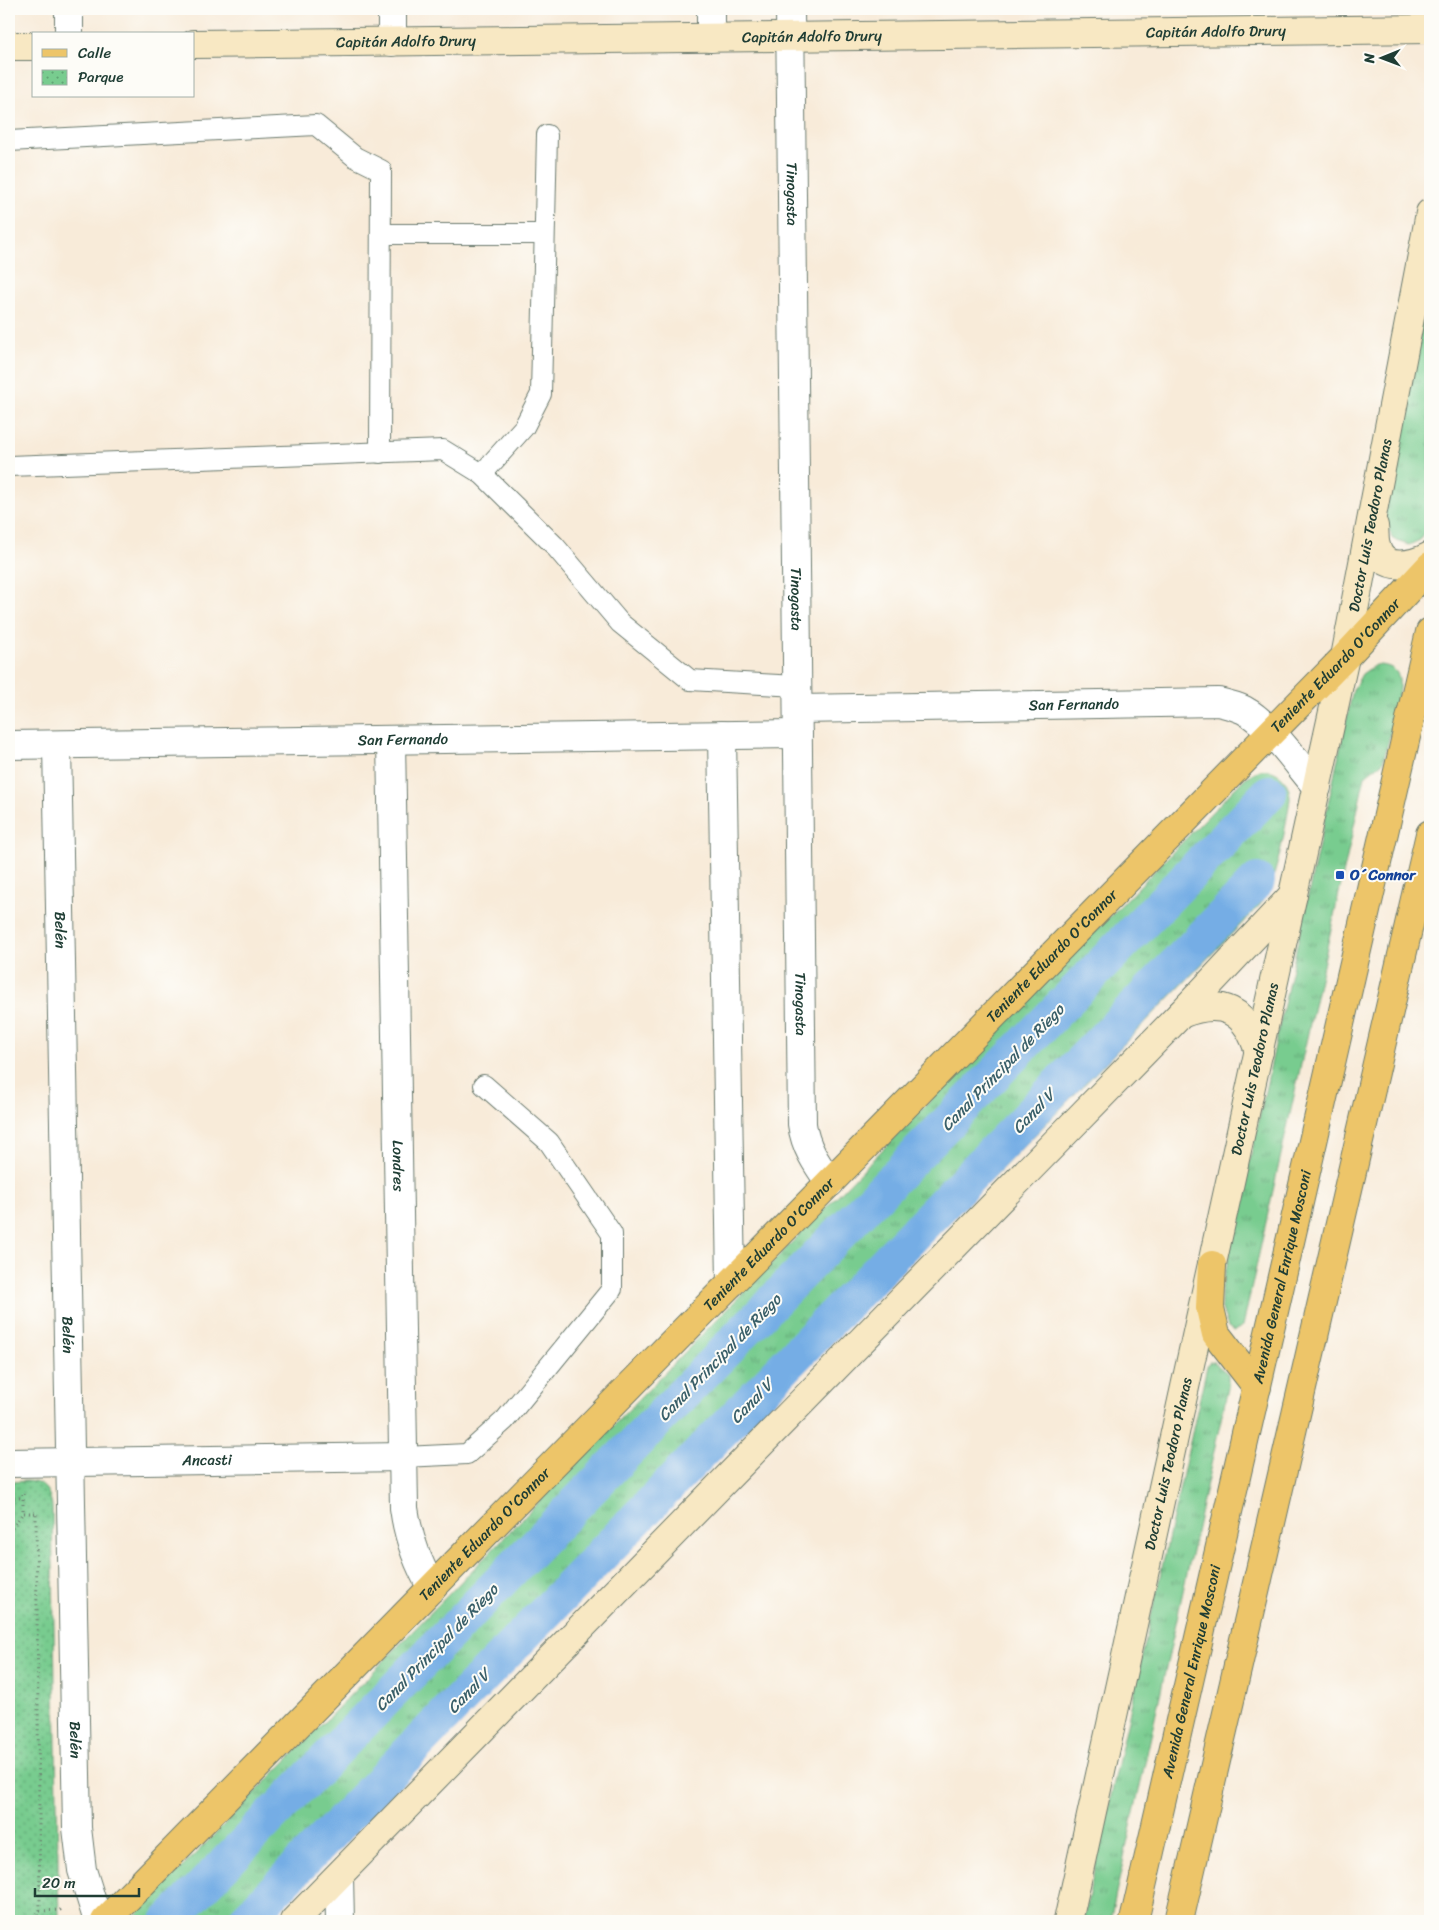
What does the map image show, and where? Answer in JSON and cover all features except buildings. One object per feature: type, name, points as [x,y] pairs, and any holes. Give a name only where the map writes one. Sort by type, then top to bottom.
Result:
[{"type":"main road","name":"Teniente Eduardo O'Connor","points":[[105,1921],[1345,658],[1430,566]]},
{"type":"main road","name":"Avenida General Enrique Mosconi","points":[[1134,1921],[1430,632]]},
{"type":"main road","points":[[1179,1921],[1430,834]]},
{"type":"main road","points":[[1212,1265],[1210,1308],[1216,1334],[1257,1387]]},
{"type":"street","points":[[69,9],[69,32]]},
{"type":"street","points":[[392,9],[392,42]]},
{"type":"street","points":[[711,9],[711,38]]},
{"type":"street","name":"Tinogasta","points":[[790,9],[802,1124],[804,1138],[809,1151],[830,1183]]},
{"type":"street","name":"Capitán Adolfo Drury","points":[[195,44],[1430,29]]},
{"type":"street","points":[[9,46],[32,46]]},
{"type":"street","name":"Doctor Luis Teodoro Planas","points":[[1068,1921],[1345,658],[1430,214]]},
{"type":"street","points":[[1373,512],[1376,546],[1381,558],[1390,563],[1404,565],[1419,562],[1430,556]]},
{"type":"street","name":"San Fernando","points":[[9,745],[722,735],[798,710],[1204,701],[1232,705],[1245,710],[1271,733],[1317,787]]},
{"type":"street","points":[[722,735],[731,1283]]},
{"type":"street","name":"Londres","points":[[391,740],[406,1527],[418,1564],[432,1588]]},
{"type":"street","name":"Belén","points":[[57,744],[77,1828],[82,1870],[98,1921]]},
{"type":"street","points":[[294,1921],[1181,1014],[1293,895]]},
{"type":"street","points":[[1181,1014],[1198,1007],[1208,1006],[1229,1010],[1240,1016],[1248,1025],[1255,1038],[1259,1052]]},
{"type":"street","name":"Ancasti","points":[[15,1463],[404,1457]]},
{"type":"street","points":[[339,1876],[340,1921]]},
{"type":"lane","points":[[9,141],[316,125],[356,157],[381,170],[380,453]]},
{"type":"lane","points":[[482,474],[524,428],[541,394],[546,135]]},
{"type":"lane","points":[[381,234],[544,234]]},
{"type":"lane","points":[[9,466],[443,450],[482,474],[554,545],[620,623],[690,680],[798,710]]},
{"type":"lane","points":[[404,1457],[467,1454],[505,1420],[612,1289],[612,1234],[549,1142],[484,1085]]},
{"type":"path","points":[[9,1532],[23,1513],[23,1498],[15,1463]]},
{"type":"path","points":[[9,1498],[23,1498]]},
{"type":"path","points":[[23,1513],[71,1512]]},
{"type":"path","points":[[30,1921],[40,1911],[36,1513]]},
{"type":"green space","points":[[1430,280],[1430,497],[1425,529],[1420,540],[1409,545],[1396,541],[1392,537],[1385,515]]},
{"type":"green space","points":[[1375,665],[1391,668],[1398,675],[1399,691],[1394,717],[1383,762],[1365,776],[1243,1326],[1234,1331],[1228,1327],[1221,1306],[1221,1292],[1353,690],[1362,674]]},
{"type":"green space","points":[[1260,770],[1272,771],[1282,777],[1288,787],[1290,799],[1275,870],[1266,896],[1260,905],[265,1921],[130,1921],[1245,778]]},
{"type":"green space","points":[[1209,1362],[1214,1362],[1228,1374],[1228,1388],[1110,1921],[1083,1921],[1207,1366]]},
{"type":"green space","points":[[27,1481],[38,1483],[45,1488],[50,1496],[52,1507],[59,1921],[9,1921],[9,1482]]},
{"type":"waterway","name":"Canal Principal de Riego","points":[[169,1921],[1269,793]]},
{"type":"waterway","name":"Canal V","points":[[245,1921],[1257,881]]},
{"type":"place","name":"O´Connor","points":[[1340,875]]}]
